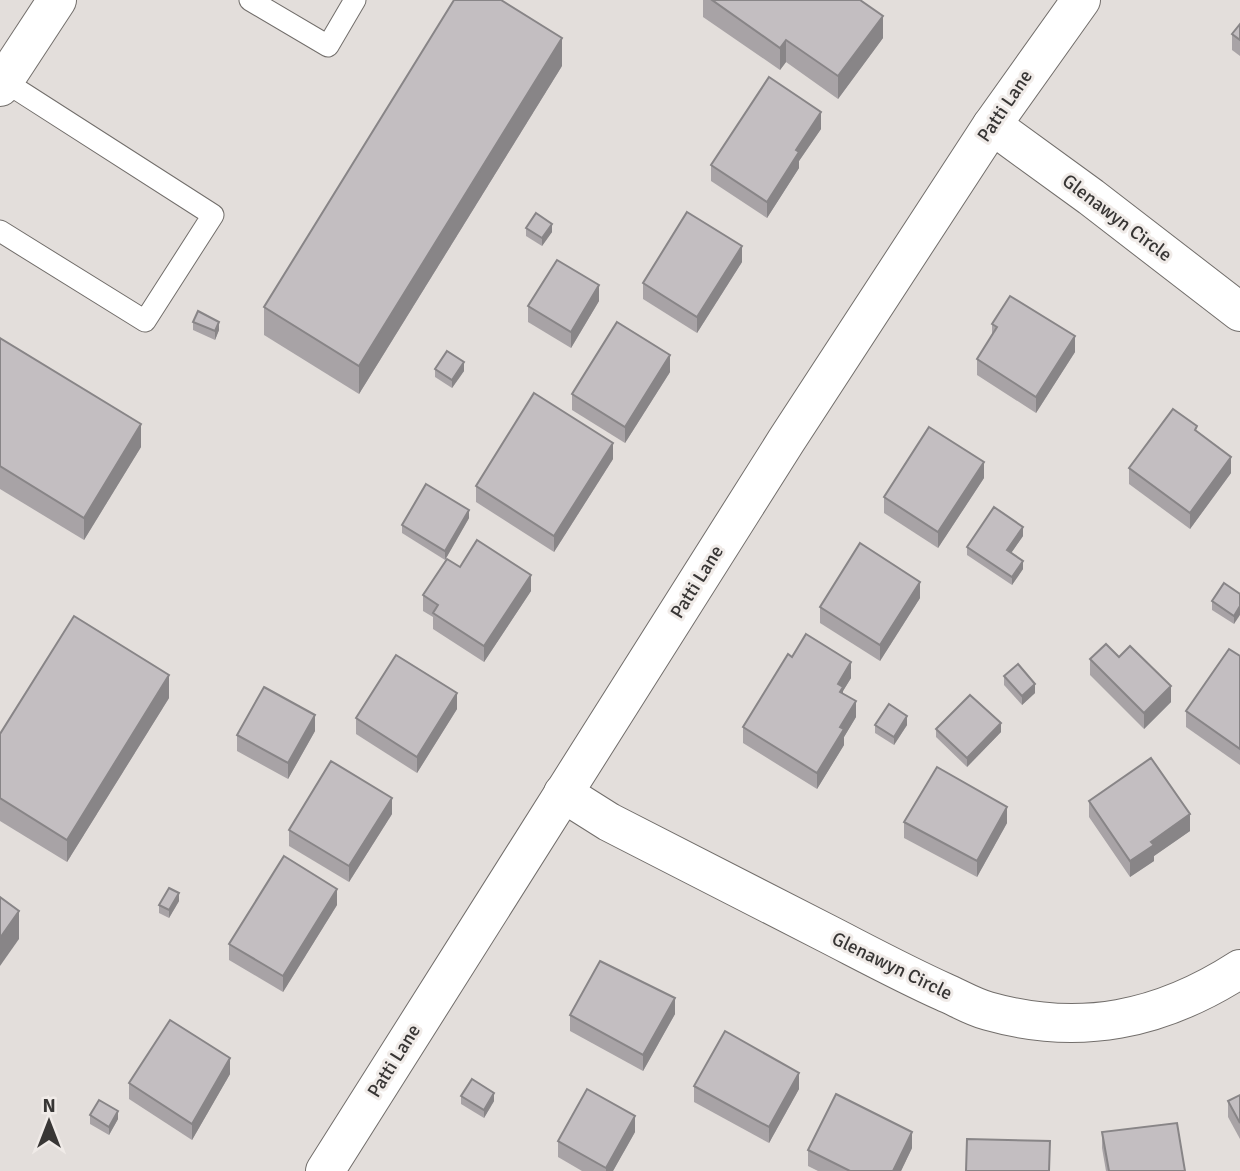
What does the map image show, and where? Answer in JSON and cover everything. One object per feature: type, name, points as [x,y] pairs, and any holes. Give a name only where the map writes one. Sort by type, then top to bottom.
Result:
[{"type":"street","points":[[2,84],[57,0]]},
{"type":"street","name":"Patti Lane","points":[[325,1171],[778,453],[992,125],[1081,0]]},
{"type":"street","name":"Glenawyn Circle","points":[[992,125],[1091,197],[1240,312]]},
{"type":"street","name":"Glenawyn Circle","points":[[563,793],[621,828],[912,978],[985,1011],[1031,1021],[1078,1024],[1124,1018],[1170,1007],[1209,989],[1240,969]]},
{"type":"lane","points":[[250,0],[328,46],[355,0]]},
{"type":"lane","points":[[0,231],[145,321],[213,215],[2,84]]},
{"type":"building","points":[[454,0],[501,0],[562,38],[359,366],[264,307]]},
{"type":"building","points":[[712,0],[860,0],[883,16],[838,76],[786,40],[780,48]]},
{"type":"building","points":[[1240,24],[1240,40],[1232,34]]},
{"type":"building","points":[[769,77],[821,112],[767,202],[711,165]]},
{"type":"building","points":[[687,212],[742,246],[697,317],[643,283]]},
{"type":"building","points":[[536,213],[552,224],[542,238],[526,228]]},
{"type":"building","points":[[557,260],[599,285],[571,332],[528,306]]},
{"type":"building","points":[[1010,296],[1075,336],[1036,397],[977,359],[997,327],[992,324]]},
{"type":"building","points":[[198,311],[219,322],[215,331],[193,322]]},
{"type":"building","points":[[617,322],[670,355],[625,427],[572,394]]},
{"type":"building","points":[[0,338],[141,424],[84,518],[0,466]]},
{"type":"building","points":[[447,351],[464,362],[452,380],[435,369]]},
{"type":"building","points":[[534,393],[613,443],[554,536],[476,486]]},
{"type":"building","points":[[1173,409],[1197,426],[1195,430],[1231,457],[1190,513],[1129,468]]},
{"type":"building","points":[[929,427],[984,462],[938,532],[884,497]]},
{"type":"building","points":[[426,484],[469,510],[445,551],[402,525]]},
{"type":"building","points":[[994,507],[1023,527],[1007,550],[1023,561],[1012,577],[967,547]]},
{"type":"building","points":[[477,540],[531,575],[484,646],[433,613],[438,605],[423,595],[447,559],[460,567]]},
{"type":"building","points":[[860,543],[920,582],[880,645],[820,607]]},
{"type":"building","points":[[1224,583],[1240,594],[1240,606],[1234,616],[1212,601]]},
{"type":"building","points":[[74,616],[169,675],[67,840],[0,798],[0,734]]},
{"type":"building","points":[[806,634],[851,662],[838,684],[843,687],[840,692],[856,701],[840,727],[844,729],[817,773],[743,727],[788,654],[792,657]]},
{"type":"building","points":[[1106,644],[1119,657],[1130,646],[1171,686],[1144,713],[1090,659]]},
{"type":"building","points":[[1229,649],[1240,656],[1240,749],[1186,711]]},
{"type":"building","points":[[396,655],[457,693],[417,757],[356,718]]},
{"type":"building","points":[[1018,664],[1035,684],[1022,696],[1004,676]]},
{"type":"building","points":[[264,687],[315,715],[288,763],[237,735]]},
{"type":"building","points":[[970,695],[1001,723],[967,758],[936,729]]},
{"type":"building","points":[[889,704],[907,716],[894,737],[875,725]]},
{"type":"building","points":[[1151,758],[1190,814],[1151,842],[1154,845],[1130,861],[1089,801]]},
{"type":"building","points":[[331,761],[392,798],[349,866],[289,830]]},
{"type":"building","points":[[937,767],[1007,807],[977,861],[904,822]]},
{"type":"building","points":[[284,856],[337,889],[283,976],[229,944]]},
{"type":"building","points":[[169,888],[179,893],[169,910],[159,905]]},
{"type":"building","points":[[0,897],[19,911],[0,938]]},
{"type":"building","points":[[600,961],[675,998],[643,1055],[570,1015]]},
{"type":"building","points":[[170,1020],[230,1058],[192,1124],[129,1083]]},
{"type":"building","points":[[725,1031],[799,1073],[769,1127],[694,1086]]},
{"type":"building","points":[[472,1079],[494,1093],[484,1110],[461,1096]]},
{"type":"building","points":[[587,1089],[635,1116],[606,1168],[558,1141]]},
{"type":"building","points":[[836,1094],[912,1132],[893,1171],[850,1171],[808,1150]]},
{"type":"building","points":[[1240,1095],[1240,1123],[1228,1101]]},
{"type":"building","points":[[99,1100],[118,1111],[109,1127],[90,1115]]},
{"type":"building","points":[[1177,1123],[1185,1171],[1109,1171],[1102,1132]]},
{"type":"building","points":[[967,1139],[1050,1141],[1049,1171],[966,1171]]}]
